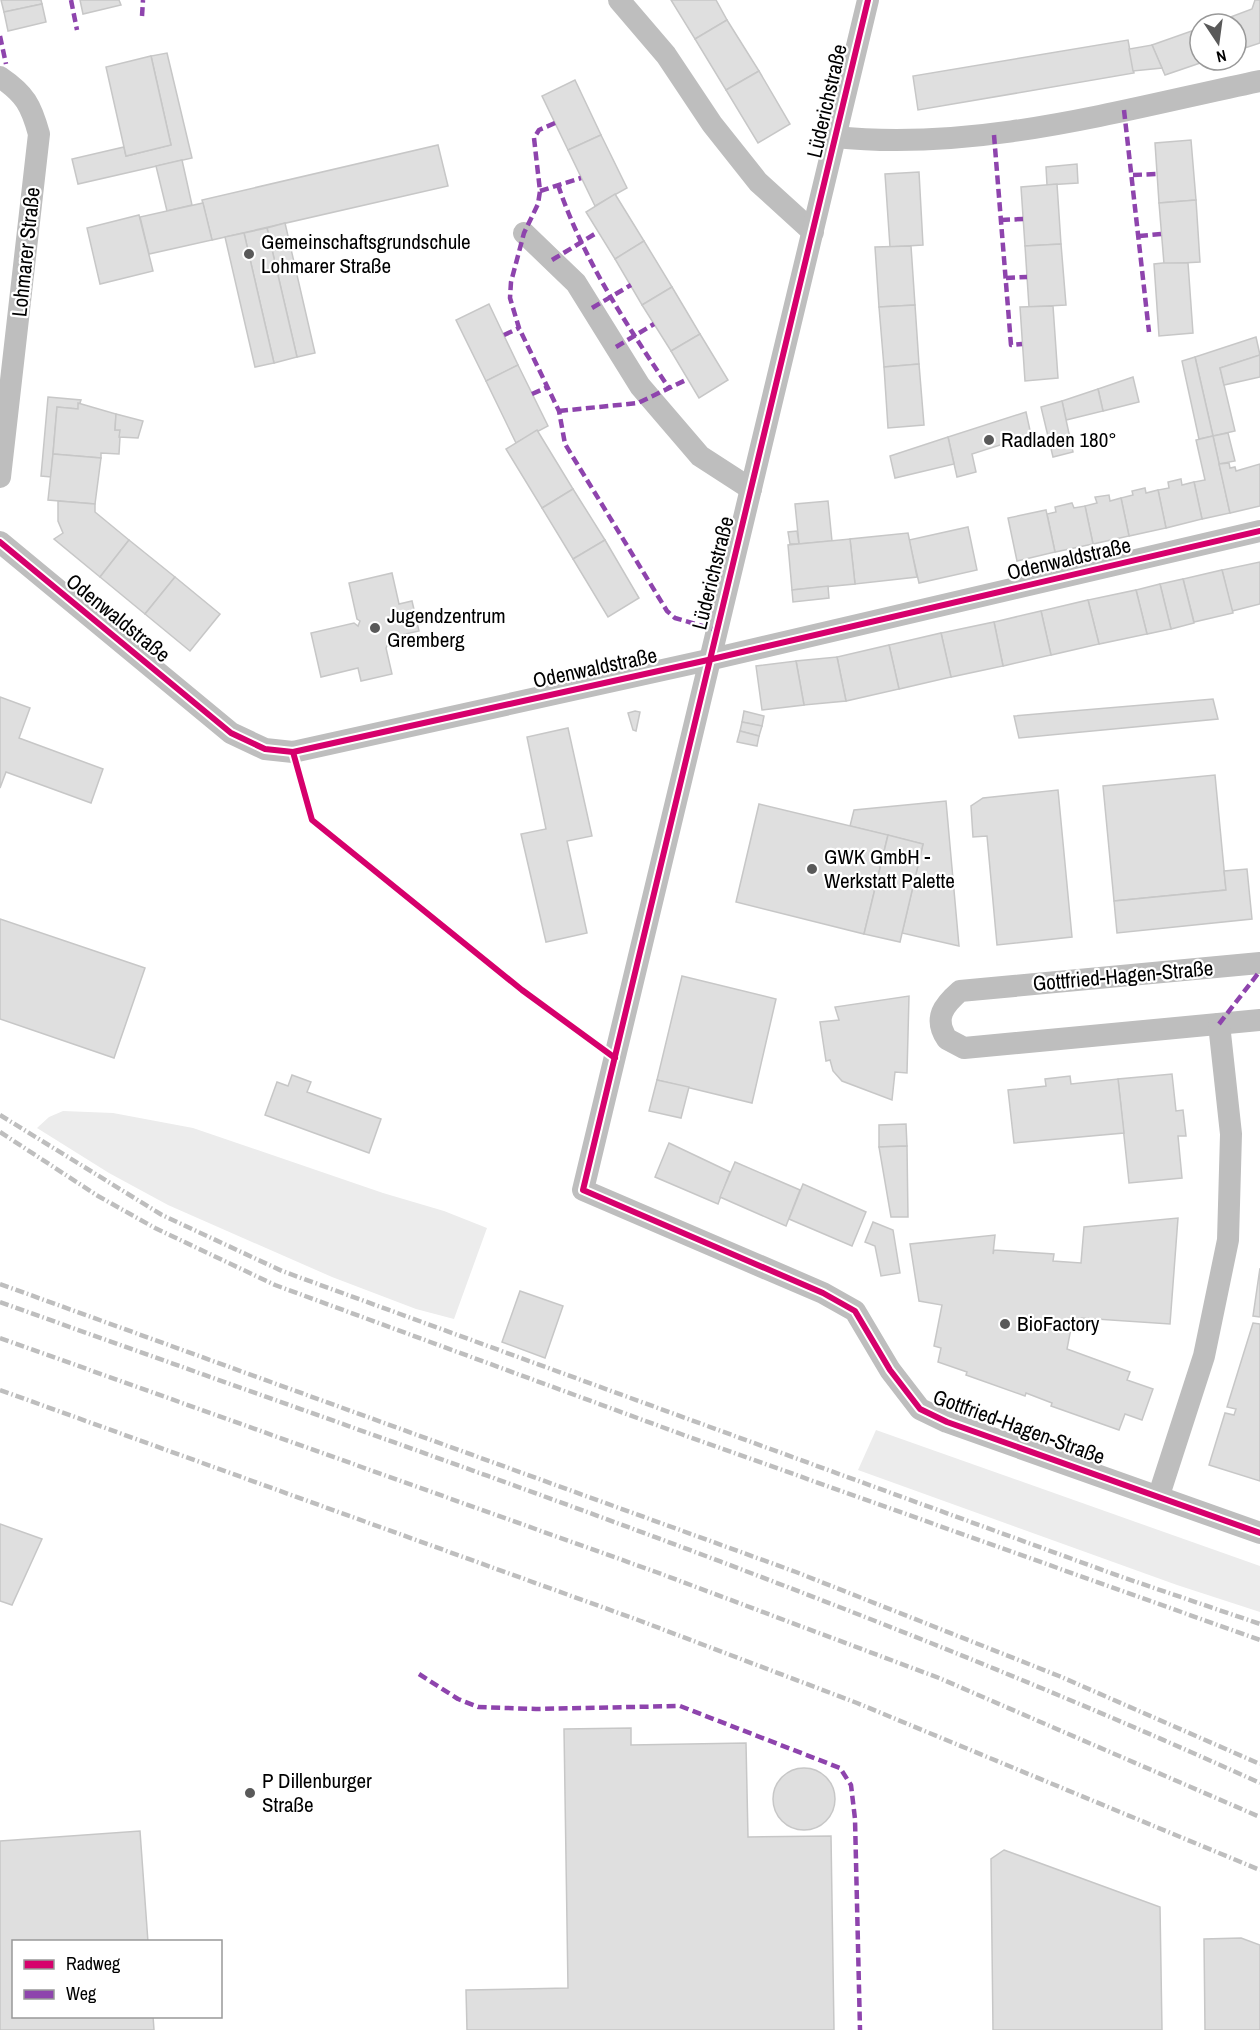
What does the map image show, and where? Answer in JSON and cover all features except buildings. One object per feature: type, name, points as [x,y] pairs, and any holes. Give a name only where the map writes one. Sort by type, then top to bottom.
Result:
[{"type":"street","points":[[619,0],[666,55],[712,124],[758,182],[813,232]]},
{"type":"street","name":"Lüderichstraße","points":[[583,1190],[708,660],[868,0]]},
{"type":"street","name":"Lohmarer Straße","points":[[0,77],[20,90],[33,110],[39,134],[0,477]]},
{"type":"street","name":"Lüderichstraße","points":[[835,137],[882,142],[994,135],[1260,81]]},
{"type":"street","points":[[524,233],[576,283],[640,386],[700,456],[751,489]]},
{"type":"street","name":"Odenwaldstraße","points":[[0,542],[231,733],[265,749],[293,752],[708,660],[1260,531]]},
{"type":"street","name":"Gottfried-Hagen-Straße","points":[[1260,963],[960,991],[944,1006],[939,1023],[946,1039],[964,1048],[1260,1020]]},
{"type":"street","points":[[1159,1495],[1204,1356],[1228,1240],[1231,1134],[1219,1024]]},
{"type":"street","name":"Gottfried-Hagen-Straße","points":[[583,1190],[812,1289],[855,1311],[890,1370],[920,1409],[947,1422],[1159,1495],[1260,1533]]},
{"type":"shaded area","points":[[63,1111],[113,1113],[193,1128],[383,1193],[444,1211],[487,1228],[454,1319],[416,1309],[332,1277],[168,1205],[109,1173],[37,1128],[49,1117]]},
{"type":"shaded area","points":[[876,1430],[1260,1566],[1260,1612],[1177,1585],[858,1470]]},
{"type":"railway","points":[[0,1115],[162,1215],[282,1271],[1119,1576],[1260,1624]]},
{"type":"railway","points":[[0,1132],[98,1196],[155,1228],[275,1285],[681,1434],[1260,1640]]},
{"type":"railway","points":[[0,1284],[796,1572],[1059,1676],[1260,1764]]},
{"type":"railway","points":[[0,1302],[477,1472],[793,1589],[1106,1715],[1260,1783]]},
{"type":"railway","points":[[0,1338],[656,1572],[939,1678],[1260,1817]]},
{"type":"railway","points":[[0,1390],[638,1620],[857,1703],[1260,1870]]},
{"type":"marked path","points":[[71,0],[77,30]]},
{"type":"marked path","points":[[142,16],[143,0]]},
{"type":"marked path","points":[[0,36],[6,64]]},
{"type":"marked path","points":[[1124,110],[1149,332]]},
{"type":"marked path","points":[[555,123],[539,130],[534,138],[540,191],[538,204],[524,233],[511,282],[510,298],[519,328],[559,411],[565,444],[667,611],[675,618],[716,630]]},
{"type":"marked path","points":[[994,135],[1011,345],[1022,344]]},
{"type":"marked path","points":[[1133,175],[1157,174]]},
{"type":"marked path","points":[[540,191],[581,178]]},
{"type":"marked path","points":[[558,185],[593,265],[669,388]]},
{"type":"marked path","points":[[1001,220],[1023,219]]},
{"type":"marked path","points":[[552,260],[598,232]]},
{"type":"marked path","points":[[1139,236],[1161,234]]},
{"type":"marked path","points":[[1006,278],[1027,277]]},
{"type":"marked path","points":[[592,308],[631,285]]},
{"type":"marked path","points":[[616,347],[654,324]]},
{"type":"marked path","points":[[504,335],[519,328]]},
{"type":"marked path","points":[[559,411],[638,403],[688,379]]},
{"type":"marked path","points":[[532,394],[548,387]]},
{"type":"marked path","points":[[1219,1024],[1260,971]]},
{"type":"marked path","points":[[419,1674],[458,1699],[478,1707],[536,1709],[680,1706],[840,1768],[851,1785],[855,1819],[860,2030]]},
{"type":"cycle path","points":[[868,0],[583,1190],[823,1293],[855,1311],[890,1370],[920,1409],[947,1422],[1260,1533]]},
{"type":"cycle path","points":[[0,542],[231,733],[265,749],[293,752],[708,660],[1260,531]]},
{"type":"cycle path","points":[[293,752],[312,820],[522,990],[615,1058]]},
{"type":"place","name":"Gemeinschaftsgrundschule Lohmarer Straße","points":[[249,254]]},
{"type":"place","name":"Radladen 180°","points":[[989,440]]},
{"type":"place","name":"Jugendzentrum Gremberg","points":[[375,628]]},
{"type":"place","name":"GWK GmbH - Werkstatt Palette","points":[[812,869]]},
{"type":"place","name":"BioFactory","points":[[1005,1324]]},
{"type":"place","name":"P Dillenburger Straße","points":[[250,1793]]}]
